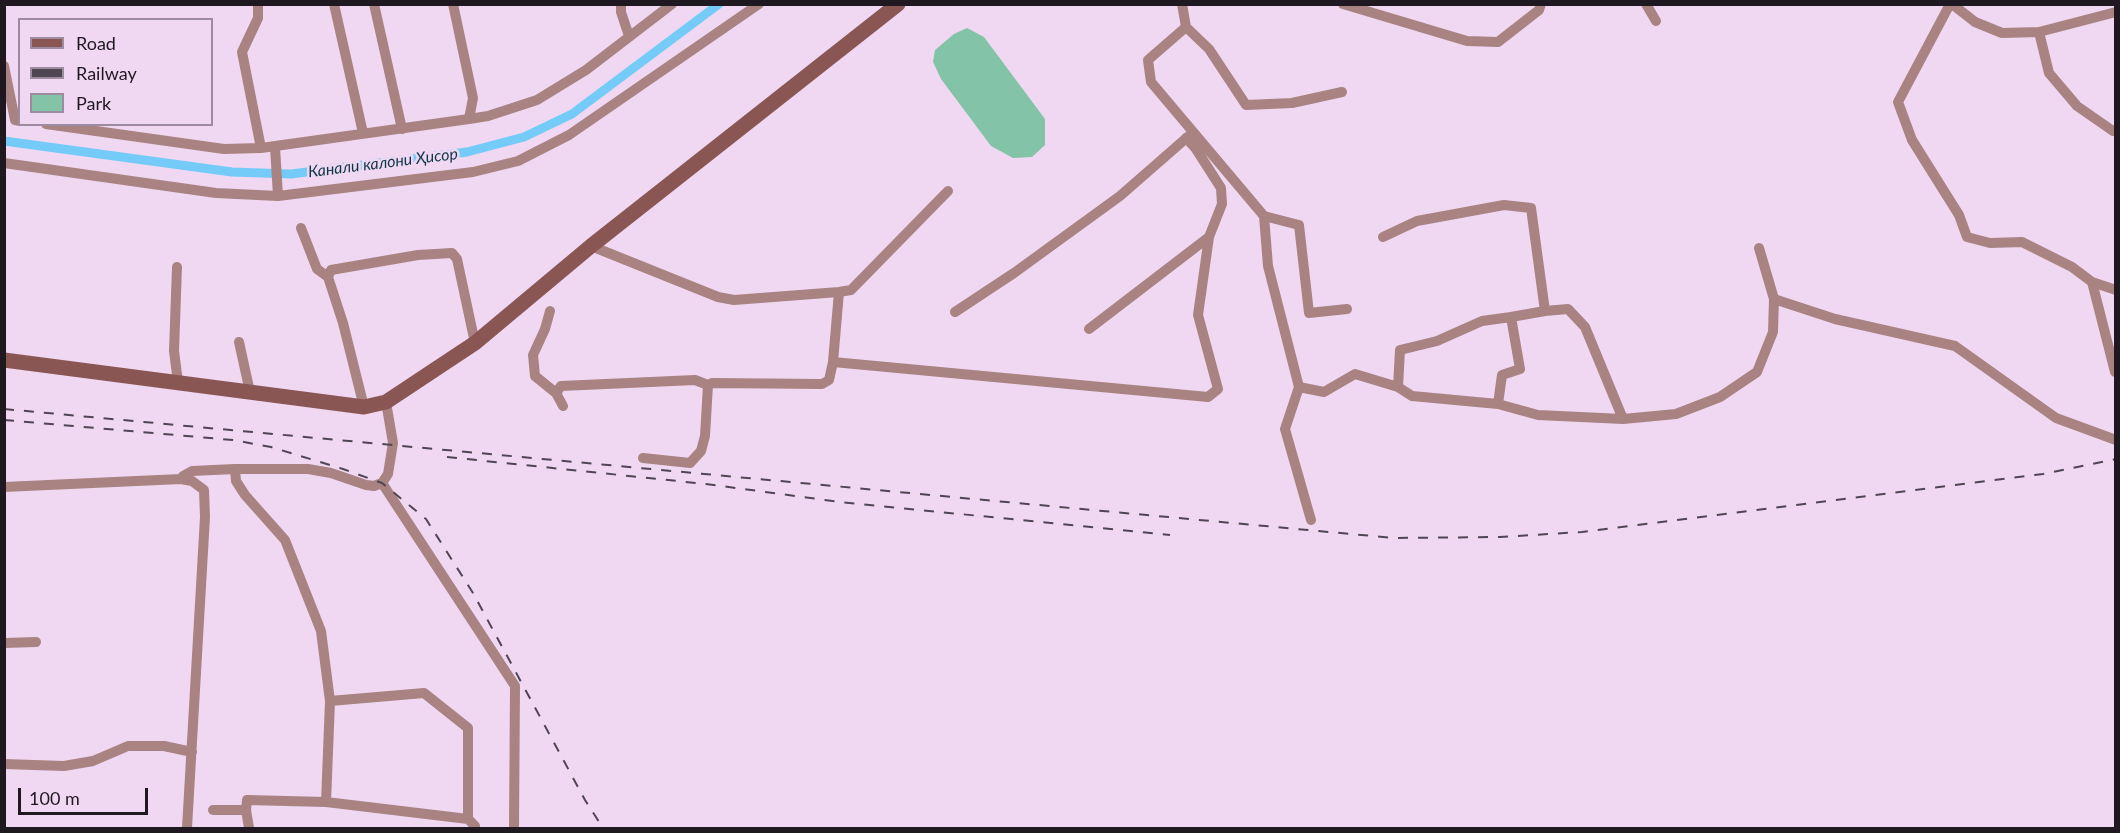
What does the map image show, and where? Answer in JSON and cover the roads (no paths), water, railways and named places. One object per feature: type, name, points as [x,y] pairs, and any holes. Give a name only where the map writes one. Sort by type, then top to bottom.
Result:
[{"type":"main road","points":[[4,360],[364,407],[386,402],[475,343],[591,246],[897,4]]},
{"type":"street","points":[[258,4],[258,18],[242,51],[261,148]]},
{"type":"street","points":[[334,4],[363,133]]},
{"type":"street","points":[[374,4],[402,129]]},
{"type":"street","points":[[453,4],[473,98],[469,119]]},
{"type":"street","points":[[621,4],[621,12],[629,36]]},
{"type":"street","points":[[60,126],[224,149],[275,149],[363,133],[488,116],[537,100],[586,70],[672,4]]},
{"type":"street","points":[[4,163],[216,193],[278,192],[473,172],[518,161],[569,135],[759,4]]},
{"type":"street","points":[[1182,4],[1186,27],[1209,49],[1246,105],[1292,103],[1342,92]]},
{"type":"street","points":[[1343,4],[1467,41],[1498,42],[1539,10],[1541,4]]},
{"type":"street","points":[[1646,4],[1656,21]]},
{"type":"street","points":[[2115,12],[2039,32],[2002,33],[1975,22],[1951,4],[1898,102],[1912,140],[1959,215],[1967,237],[1990,243],[2022,242],[2072,267],[2092,282],[2115,290]]},
{"type":"street","points":[[1186,27],[1148,60],[1151,82],[1190,135],[1264,216],[1299,225],[1309,313],[1347,309]]},
{"type":"street","points":[[2039,32],[2049,73],[2077,106],[2114,131]]},
{"type":"street","points":[[4,66],[13,120]]},
{"type":"street","points":[[833,362],[1208,397],[1218,389],[1198,315],[1209,237],[1222,204],[1221,188],[1196,149],[1190,135]]},
{"type":"street","points":[[955,312],[1014,273],[1120,196],[1190,135]]},
{"type":"street","points":[[275,149],[278,192]]},
{"type":"street","points":[[591,246],[718,297],[734,300],[839,292],[851,290],[948,191]]},
{"type":"street","points":[[1383,237],[1417,221],[1504,205],[1531,208],[1545,311]]},
{"type":"street","points":[[1264,216],[1268,266],[1299,387],[1285,429],[1311,520]]},
{"type":"street","points":[[301,228],[317,269],[328,276],[343,323],[364,407]]},
{"type":"street","points":[[1089,329],[1209,237]]},
{"type":"street","points":[[1299,387],[1324,392],[1355,374],[1398,387],[1412,396],[1498,404],[1538,415],[1623,419],[1676,414],[1720,397],[1757,372],[1773,332],[1774,299],[1759,248]]},
{"type":"street","points":[[328,276],[331,270],[418,255],[452,253],[457,259],[475,343]]},
{"type":"street","points":[[177,267],[174,351],[178,382]]},
{"type":"street","points":[[2092,282],[2115,372]]},
{"type":"street","points":[[556,393],[561,386],[695,380],[708,385],[712,383],[822,384],[829,380],[833,362],[839,292]]},
{"type":"street","points":[[1774,299],[1835,319],[1955,346],[2056,418],[2115,440]]},
{"type":"street","points":[[1398,387],[1400,350],[1437,341],[1482,321],[1568,309],[1585,327],[1623,419]]},
{"type":"street","points":[[550,311],[533,356],[535,376],[556,393],[563,406]]},
{"type":"street","points":[[1498,404],[1502,375],[1520,369],[1511,317]]},
{"type":"street","points":[[239,342],[250,392]]},
{"type":"street","points":[[643,458],[690,463],[701,451],[705,436],[708,385]]},
{"type":"street","points":[[181,479],[192,471],[308,470],[331,473],[366,485],[374,486],[382,483],[388,474],[393,443],[386,402]]},
{"type":"street","points":[[235,469],[236,480],[245,495],[285,540],[321,631],[330,701],[326,802]]},
{"type":"street","points":[[4,487],[181,479],[192,482],[204,490],[205,517],[187,828]]},
{"type":"street","points":[[382,483],[515,686],[514,828]]},
{"type":"street","points":[[4,643],[36,642]]},
{"type":"street","points":[[330,701],[424,693],[468,728],[468,819]]},
{"type":"street","points":[[4,764],[64,766],[93,761],[128,746],[164,746],[192,752]]},
{"type":"street","points":[[249,828],[247,800],[326,802],[468,819],[476,828]]},
{"type":"street","points":[[213,810],[246,810]]},
{"type":"waterway","name":"Канали калони Ҳисор","points":[[4,141],[232,172],[291,174],[467,152],[524,137],[572,114],[719,4]]},
{"type":"railway","points":[[4,409],[1394,538],[1500,537],[1582,532],[2043,474],[2116,459]]},
{"type":"railway","points":[[4,420],[233,440],[271,447],[382,483],[426,519],[473,593],[585,800],[603,828]]},
{"type":"railway","points":[[447,457],[706,484],[840,502],[1170,535]]}]
